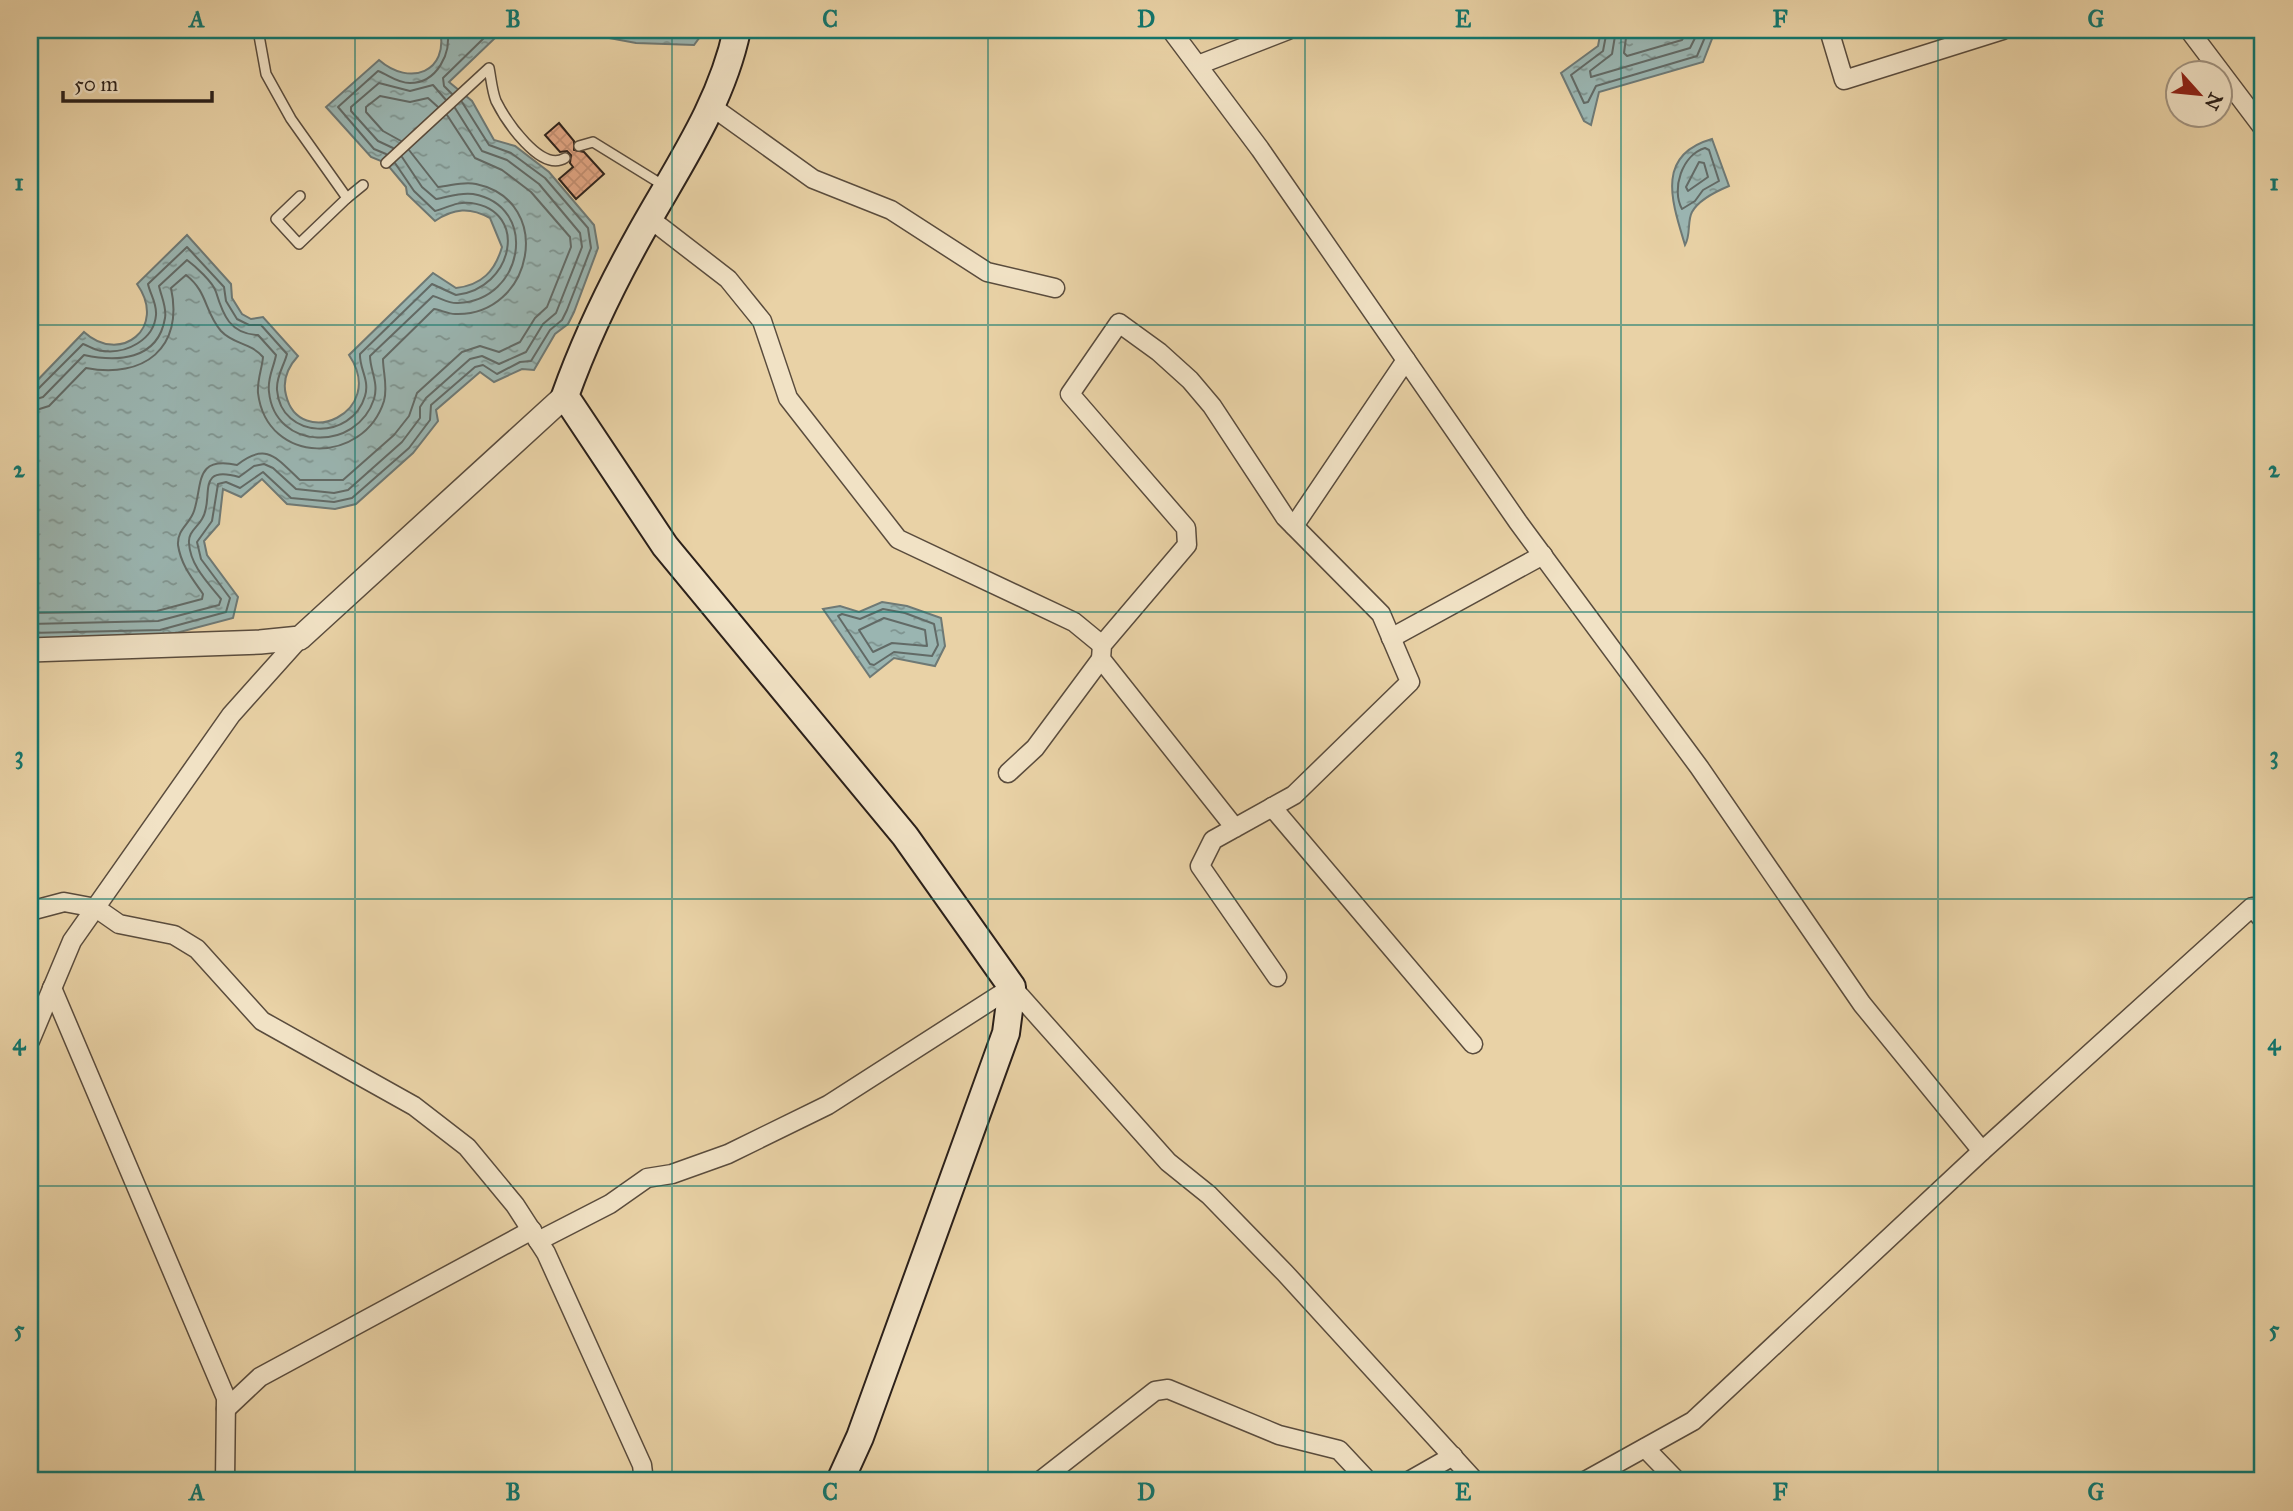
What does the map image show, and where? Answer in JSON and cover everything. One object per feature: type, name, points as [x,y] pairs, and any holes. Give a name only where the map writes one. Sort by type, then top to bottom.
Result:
[{"type":"main road","points":[[737,30],[731,56],[711,106],[584,343],[565,396],[665,546],[905,836],[1012,987],[1006,1033],[864,1424],[840,1481]]},
{"type":"street","points":[[1171,30],[1260,149],[1543,555],[1699,767],[1862,1004],[1982,1151]]},
{"type":"street","points":[[1198,65],[1288,30]]},
{"type":"street","points":[[1829,30],[1844,80],[2003,30]]},
{"type":"street","points":[[2189,30],[2263,128]]},
{"type":"street","points":[[711,106],[813,180],[891,210],[987,272],[1055,288]]},
{"type":"street","points":[[649,218],[728,279],[762,321],[788,398],[898,539],[1074,621],[1102,652],[1235,828]]},
{"type":"street","points":[[1008,773],[1035,748],[1102,652],[1187,545],[1186,528],[1070,394],[1119,323],[1159,352],[1190,380],[1212,406],[1294,526],[1381,614],[1410,682],[1294,795],[1213,840],[1200,866],[1277,977]]},
{"type":"street","points":[[1294,526],[1406,360]]},
{"type":"street","points":[[30,1041],[72,941],[231,715],[300,638],[565,396]]},
{"type":"street","points":[[1391,638],[1543,555]]},
{"type":"street","points":[[30,650],[260,642],[300,638]]},
{"type":"street","points":[[1272,807],[1474,1044]]},
{"type":"street","points":[[30,911],[64,902],[96,908],[119,925],[174,935],[197,949],[262,1021],[414,1106],[467,1147],[535,1235],[642,1465],[644,1481]]},
{"type":"street","points":[[1586,1481],[1693,1421],[1982,1151],[2260,908]]},
{"type":"street","points":[[226,1409],[260,1377],[535,1235],[610,1204],[647,1178],[672,1174],[728,1154],[828,1105],[1012,987],[1168,1162],[1209,1195],[1285,1273],[1475,1481]]},
{"type":"street","points":[[52,988],[226,1398],[225,1481]]},
{"type":"street","points":[[1040,1481],[1155,1391],[1168,1389],[1279,1435],[1339,1450],[1368,1481]]},
{"type":"street","points":[[1645,1448],[1677,1481]]},
{"type":"street","points":[[1409,1481],[1453,1456]]},
{"type":"lane","points":[[258,30],[266,74],[291,119],[347,198]]},
{"type":"lane","points":[[389,160],[489,68],[495,99],[517,135],[550,162],[557,163],[565,158]]},
{"type":"lane","points":[[579,146],[593,142],[667,188]]},
{"type":"lane","points":[[300,196],[276,219],[299,244],[363,185]]},
{"type":"water","points":[[440,30],[492,30],[495,38],[449,82],[472,101],[494,140],[515,146],[549,172],[594,225],[598,248],[568,324],[555,334],[534,370],[522,369],[494,382],[480,372],[436,410],[438,421],[413,453],[356,504],[335,509],[287,504],[262,479],[241,497],[223,489],[219,524],[204,541],[207,555],[238,597],[233,618],[161,637],[30,639],[30,388],[84,332],[98,341],[112,345],[125,343],[136,337],[147,315],[145,300],[137,284],[187,235],[231,284],[232,298],[242,314],[251,319],[263,317],[298,356],[287,374],[285,389],[294,412],[307,421],[322,422],[337,418],[350,408],[357,394],[358,376],[349,355],[433,273],[456,288],[480,280],[496,263],[502,247],[490,218],[462,210],[435,221],[407,194],[406,187],[386,163],[371,157],[326,107],[379,60],[403,73],[424,71],[433,65],[439,56]]},
{"type":"water","points":[[566,30],[705,30],[694,45],[636,43]]},
{"type":"water","points":[[1601,30],[1715,31],[1703,62],[1599,92],[1591,125],[1584,121],[1561,73],[1598,46]]},
{"type":"water","points":[[1712,139],[1729,186],[1695,207],[1685,245],[1673,197],[1675,168],[1682,156],[1694,146]]},
{"type":"water","points":[[882,602],[907,606],[941,618],[945,646],[935,666],[894,658],[870,677],[823,609],[840,606],[859,612]]},
{"type":"building","points":[[559,123],[574,141],[574,150],[584,152],[604,174],[576,199],[559,179],[573,167],[570,163],[571,155],[567,151],[560,152],[545,135]]}]
